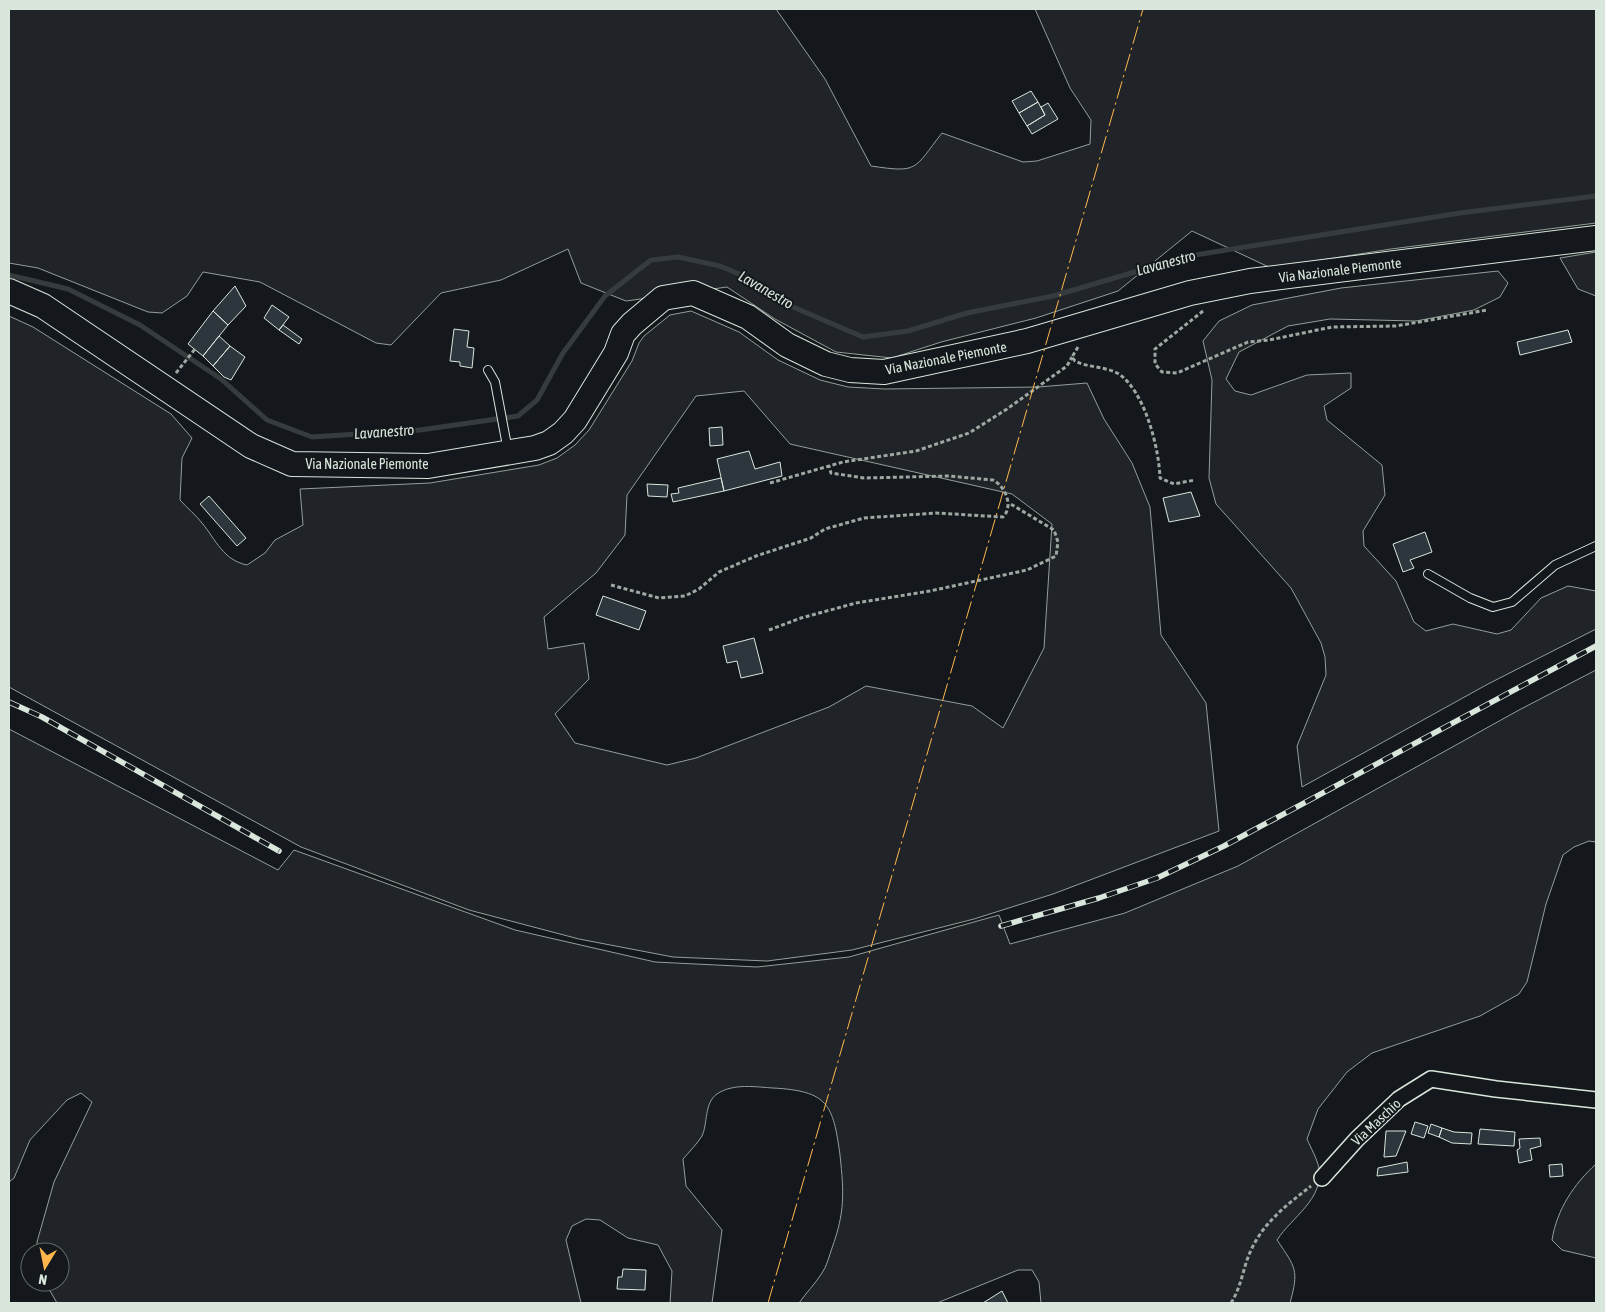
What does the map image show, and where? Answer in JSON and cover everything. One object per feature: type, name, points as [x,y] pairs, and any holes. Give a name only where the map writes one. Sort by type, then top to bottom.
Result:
[{"type":"main road","name":"Via Nazionale Piemonte","points":[[9,291],[43,306],[251,446],[292,464],[428,466],[508,449],[534,448],[549,443],[575,420],[616,353],[623,334],[663,298],[693,293],[748,317],[787,345],[826,364],[850,370],[884,372],[1027,341],[1190,292],[1250,281],[1596,238]]},
{"type":"street","name":"Via Maschio","points":[[1322,1178],[1357,1139],[1399,1100],[1431,1079],[1496,1089],[1568,1095],[1596,1100]]},
{"type":"lane","points":[[488,370],[494,379],[508,449]]},
{"type":"lane","points":[[1428,574],[1470,598],[1493,607],[1512,602],[1555,565],[1596,546]]},
{"type":"path","points":[[1206,309],[1155,349],[1155,364],[1162,372],[1177,373],[1248,342],[1269,340],[1332,327],[1396,326],[1487,310]]},
{"type":"path","points":[[770,483],[843,462],[916,451],[969,433],[1007,410],[1067,366],[1086,335],[1092,320]]},
{"type":"path","points":[[165,388],[195,349]]},
{"type":"path","points":[[1072,357],[1079,363],[1118,374],[1129,384],[1150,421],[1160,478],[1174,484],[1195,480]]},
{"type":"path","points":[[769,630],[801,618],[856,603],[930,591],[1027,570],[1056,556],[1058,542],[1054,530],[1009,502],[998,483],[992,480],[949,476],[864,478],[832,473],[829,466]]},
{"type":"path","points":[[611,585],[659,598],[684,596],[699,589],[719,572],[763,554],[812,538],[825,529],[864,518],[936,513],[1003,517],[1009,508],[1009,502]]},
{"type":"path","points":[[1231,1303],[1238,1293],[1252,1248],[1276,1213],[1322,1178]]},
{"type":"shaded area","points":[[9,9],[776,9],[825,79],[871,166],[898,169],[914,166],[919,162],[942,133],[1023,162],[1037,161],[1090,144],[1091,120],[1070,88],[1035,9],[1596,9],[1596,223],[1391,249],[1271,268],[1192,231],[1118,291],[1036,318],[941,342],[892,358],[836,352],[775,319],[727,287],[626,301],[581,283],[568,249],[501,280],[441,293],[391,345],[376,343],[260,282],[203,272],[187,296],[162,313],[148,312],[38,268],[9,263]]},
{"type":"shaded area","points":[[1596,252],[1596,296],[1578,289],[1560,258]]},
{"type":"shaded area","points":[[1498,271],[1508,283],[1500,297],[1474,310],[1416,321],[1330,319],[1288,326],[1239,352],[1226,379],[1235,391],[1251,395],[1307,375],[1351,373],[1351,388],[1324,406],[1327,420],[1382,465],[1385,495],[1363,531],[1364,546],[1396,581],[1414,622],[1426,631],[1453,624],[1497,634],[1511,630],[1541,598],[1568,586],[1596,591],[1596,629],[1488,684],[1302,787],[1297,746],[1326,675],[1325,657],[1321,643],[1291,588],[1216,504],[1209,478],[1212,380],[1203,341],[1219,321],[1252,305],[1341,288]]},
{"type":"shaded area","points":[[691,311],[739,332],[778,360],[820,380],[848,387],[885,389],[1038,387],[1087,383],[1104,419],[1132,463],[1150,507],[1161,635],[1206,703],[1219,831],[1053,894],[974,919],[852,950],[767,961],[673,957],[579,939],[469,910],[301,847],[9,687],[9,316],[33,327],[171,414],[192,438],[182,458],[180,500],[200,520],[226,554],[232,559],[247,565],[265,553],[275,540],[303,525],[300,489],[430,483],[539,465],[557,458],[575,445],[589,430],[632,361],[639,343],[644,336],[670,315]],"holes":[[[744,391],[790,444],[1012,494],[1052,524],[1044,648],[1003,728],[972,706],[866,686],[829,707],[696,758],[667,765],[575,743],[555,714],[589,679],[584,643],[548,649],[544,617],[596,573],[625,535],[627,495],[696,396]]]},
{"type":"shaded area","points":[[1596,670],[1596,842],[1589,841],[1574,847],[1563,855],[1546,904],[1527,982],[1519,994],[1480,1016],[1372,1053],[1347,1072],[1318,1109],[1307,1139],[1319,1168],[1317,1189],[1306,1207],[1277,1240],[1294,1270],[1295,1276],[1290,1303],[1041,1303],[1039,1282],[1032,1270],[1018,1270],[937,1303],[799,1303],[824,1270],[828,1261],[841,1213],[842,1180],[837,1138],[830,1112],[817,1097],[791,1090],[745,1086],[730,1088],[717,1094],[708,1108],[702,1136],[683,1159],[686,1186],[722,1230],[712,1303],[670,1303],[672,1271],[658,1245],[628,1238],[600,1220],[586,1219],[572,1226],[566,1240],[581,1303],[57,1303],[51,1292],[70,1292],[70,1242],[37,1242],[54,1182],[92,1102],[81,1093],[67,1100],[30,1140],[14,1178],[9,1182],[9,729],[278,870],[294,850],[515,930],[655,962],[757,967],[849,957],[999,915],[1010,944],[1125,913],[1238,866],[1519,710]]},
{"type":"shaded area","points":[[1596,1164],[1596,1258],[1562,1250],[1552,1240],[1562,1208],[1574,1189]]},
{"type":"building","points":[[1031,91],[1038,102],[1019,113],[1012,101]]},
{"type":"building","points":[[1038,102],[1045,115],[1027,126],[1019,113]]},
{"type":"building","points":[[1048,103],[1058,119],[1032,134],[1027,126],[1045,115],[1041,107]]},
{"type":"building","points":[[235,286],[246,306],[228,325],[213,311]]},
{"type":"building","points":[[272,305],[289,317],[279,330],[264,318]]},
{"type":"building","points":[[213,311],[228,325],[203,356],[188,344]]},
{"type":"building","points":[[283,325],[302,339],[299,344],[279,330]]},
{"type":"building","points":[[454,329],[469,331],[467,347],[474,348],[472,368],[460,366],[460,362],[450,361]]},
{"type":"building","points":[[1568,330],[1572,342],[1520,355],[1517,342]]},
{"type":"building","points":[[219,336],[230,346],[213,366],[203,356]]},
{"type":"building","points":[[230,346],[245,357],[231,380],[224,377],[213,366]]},
{"type":"building","points":[[722,427],[723,445],[710,446],[709,428]]},
{"type":"building","points":[[749,451],[755,469],[780,462],[782,476],[724,491],[717,459]]},
{"type":"building","points":[[721,478],[724,491],[673,502],[671,494],[679,493],[678,488]]},
{"type":"building","points":[[647,484],[668,485],[667,497],[648,496]]},
{"type":"building","points":[[1191,492],[1200,516],[1169,522],[1163,498]]},
{"type":"building","points":[[209,496],[246,538],[237,546],[200,504]]},
{"type":"building","points":[[1425,532],[1432,552],[1410,560],[1414,568],[1403,572],[1393,544]]},
{"type":"building","points":[[603,596],[646,611],[639,630],[596,615]]},
{"type":"building","points":[[754,638],[763,673],[741,678],[737,661],[727,663],[723,646]]},
{"type":"building","points":[[1415,1122],[1428,1126],[1424,1138],[1411,1134]]},
{"type":"building","points":[[1431,1124],[1442,1128],[1439,1137],[1428,1133]]},
{"type":"building","points":[[1442,1128],[1454,1132],[1472,1133],[1471,1144],[1452,1143],[1439,1137]]},
{"type":"building","points":[[1480,1129],[1515,1132],[1514,1146],[1478,1144]]},
{"type":"building","points":[[1386,1131],[1406,1131],[1396,1156],[1384,1157]]},
{"type":"building","points":[[1540,1138],[1541,1146],[1530,1149],[1532,1160],[1519,1163],[1517,1150],[1520,1148],[1519,1139]]},
{"type":"building","points":[[1407,1162],[1408,1172],[1377,1176],[1378,1168]]},
{"type":"building","points":[[1562,1164],[1563,1176],[1550,1177],[1549,1165]]},
{"type":"building","points":[[623,1269],[646,1270],[645,1290],[617,1289],[618,1277],[622,1277]]},
{"type":"building","points":[[1002,1291],[1008,1303],[983,1303]]},
{"type":"waterway","name":"Lavanestro","points":[[9,275],[68,289],[140,325],[221,379],[267,420],[312,437],[420,430],[518,416],[537,400],[563,353],[605,296],[651,260],[678,257],[720,266],[751,279],[786,304],[863,337],[908,331],[967,313],[1053,296],[1189,256],[1460,213],[1596,196]]},
{"type":"railway","points":[[1001,926],[1099,898],[1157,878],[1224,846],[1596,646]]},
{"type":"railway","points":[[9,702],[42,717],[279,851]]},
{"type":"power","points":[[768,1303],[1143,9]]}]
